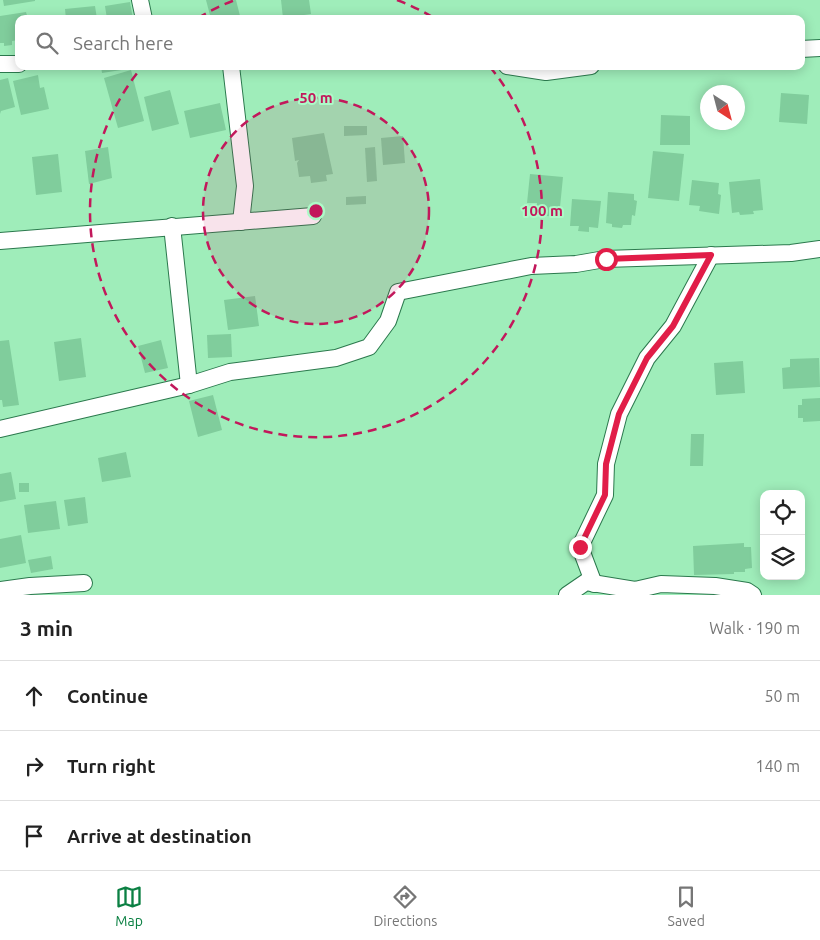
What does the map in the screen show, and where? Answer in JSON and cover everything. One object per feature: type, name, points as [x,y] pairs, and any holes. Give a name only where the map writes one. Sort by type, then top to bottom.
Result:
[{"type":"street","points":[[140,0],[143,15]]},
{"type":"street","points":[[805,49],[820,48]]},
{"type":"street","points":[[0,64],[15,64]]},
{"type":"street","points":[[231,70],[245,186],[241,222]]},
{"type":"street","points":[[533,70],[546,72],[561,70]]},
{"type":"street","points":[[0,241],[313,216]]},
{"type":"street","points":[[172,226],[189,385]]},
{"type":"street","points":[[0,429],[189,385],[230,372],[336,358],[369,347],[388,321],[398,292],[531,266],[576,264],[606,259],[791,252],[820,249]]},
{"type":"street","points":[[594,584],[580,547],[605,495],[606,464],[619,414],[647,358],[673,326],[711,255]]},
{"type":"street","points":[[567,595],[586,582],[634,590],[661,584],[715,586],[747,591],[753,595]]},
{"type":"street","points":[[0,590],[84,583]]},
{"type":"building","points":[[3,0],[35,0],[35,1],[4,6]]},
{"type":"building","points":[[206,0],[236,0],[240,15],[210,15]]},
{"type":"building","points":[[281,0],[309,0],[311,14],[283,15]]},
{"type":"building","points":[[130,2],[132,15],[106,15],[105,6]]},
{"type":"building","points":[[95,6],[96,15],[66,15],[65,9]]},
{"type":"building","points":[[26,12],[27,15],[15,15],[15,41],[12,41],[12,45],[4,46],[4,43],[0,43],[0,16]]},
{"type":"building","points":[[102,70],[122,70],[102,73]]},
{"type":"building","points":[[131,70],[144,121],[118,128],[104,78]]},
{"type":"building","points":[[38,75],[40,88],[44,87],[49,109],[21,115],[13,81]]},
{"type":"building","points":[[8,78],[15,107],[1,111],[0,114],[0,80]]},
{"type":"building","points":[[170,90],[179,124],[152,131],[144,97]]},
{"type":"building","points":[[781,93],[809,95],[807,124],[779,122]]},
{"type":"building","points":[[220,103],[226,130],[190,138],[184,111]]},
{"type":"building","points":[[661,115],[690,116],[690,145],[660,145]]},
{"type":"building","points":[[344,126],[367,126],[367,135],[344,136]]},
{"type":"building","points":[[324,133],[333,174],[326,175],[327,181],[311,183],[310,176],[299,177],[297,163],[299,160],[295,161],[292,138]]},
{"type":"building","points":[[403,136],[405,163],[383,165],[381,138]]},
{"type":"building","points":[[108,147],[112,178],[89,184],[85,151]]},
{"type":"building","points":[[375,147],[377,181],[367,182],[365,148]]},
{"type":"building","points":[[653,151],[684,154],[679,201],[648,198]]},
{"type":"building","points":[[58,154],[62,192],[36,195],[32,157]]},
{"type":"building","points":[[530,174],[563,177],[559,217],[535,215],[537,203],[527,203]]},
{"type":"building","points":[[760,179],[763,210],[753,211],[754,214],[740,215],[739,212],[732,213],[729,182]]},
{"type":"building","points":[[692,180],[719,183],[718,194],[721,195],[719,214],[699,211],[700,206],[689,205]]},
{"type":"building","points":[[608,192],[634,194],[634,200],[637,201],[635,216],[632,215],[631,225],[623,225],[622,228],[612,227],[612,224],[606,223]]},
{"type":"building","points":[[366,196],[366,204],[346,205],[346,197]]},
{"type":"building","points":[[572,199],[601,201],[598,228],[589,227],[589,232],[578,231],[579,226],[570,226]]},
{"type":"building","points":[[255,296],[259,326],[228,330],[224,300]]},
{"type":"building","points":[[231,334],[232,357],[208,358],[207,335]]},
{"type":"building","points":[[81,338],[86,377],[59,381],[54,342]]},
{"type":"building","points":[[9,340],[19,405],[3,407],[2,400],[0,400],[0,341]]},
{"type":"building","points":[[161,340],[168,368],[145,373],[138,346]]},
{"type":"building","points":[[819,358],[820,387],[783,389],[782,368],[790,367],[790,359]]},
{"type":"building","points":[[743,361],[745,393],[716,395],[714,363]]},
{"type":"building","points":[[213,395],[222,430],[198,437],[189,401]]},
{"type":"building","points":[[820,398],[820,421],[803,422],[803,418],[798,418],[798,405],[802,405],[802,399]]},
{"type":"building","points":[[691,434],[704,434],[703,466],[690,466]]},
{"type":"building","points":[[126,452],[131,477],[102,482],[98,458]]},
{"type":"building","points":[[11,472],[16,499],[0,502],[0,474]]},
{"type":"building","points":[[19,483],[29,483],[29,492],[19,492]]},
{"type":"building","points":[[85,497],[88,523],[68,526],[64,500]]},
{"type":"building","points":[[56,501],[60,529],[28,533],[24,505]]},
{"type":"building","points":[[21,535],[26,563],[0,568],[0,539]]},
{"type":"building","points":[[744,543],[744,547],[751,547],[752,568],[745,569],[745,572],[734,572],[734,574],[694,575],[693,546]]},
{"type":"building","points":[[51,556],[53,569],[31,573],[28,560]]},
{"type":"route","points":[[580,547],[605,495],[606,464],[619,414],[647,358],[673,326],[711,255],[606,259]]}]
